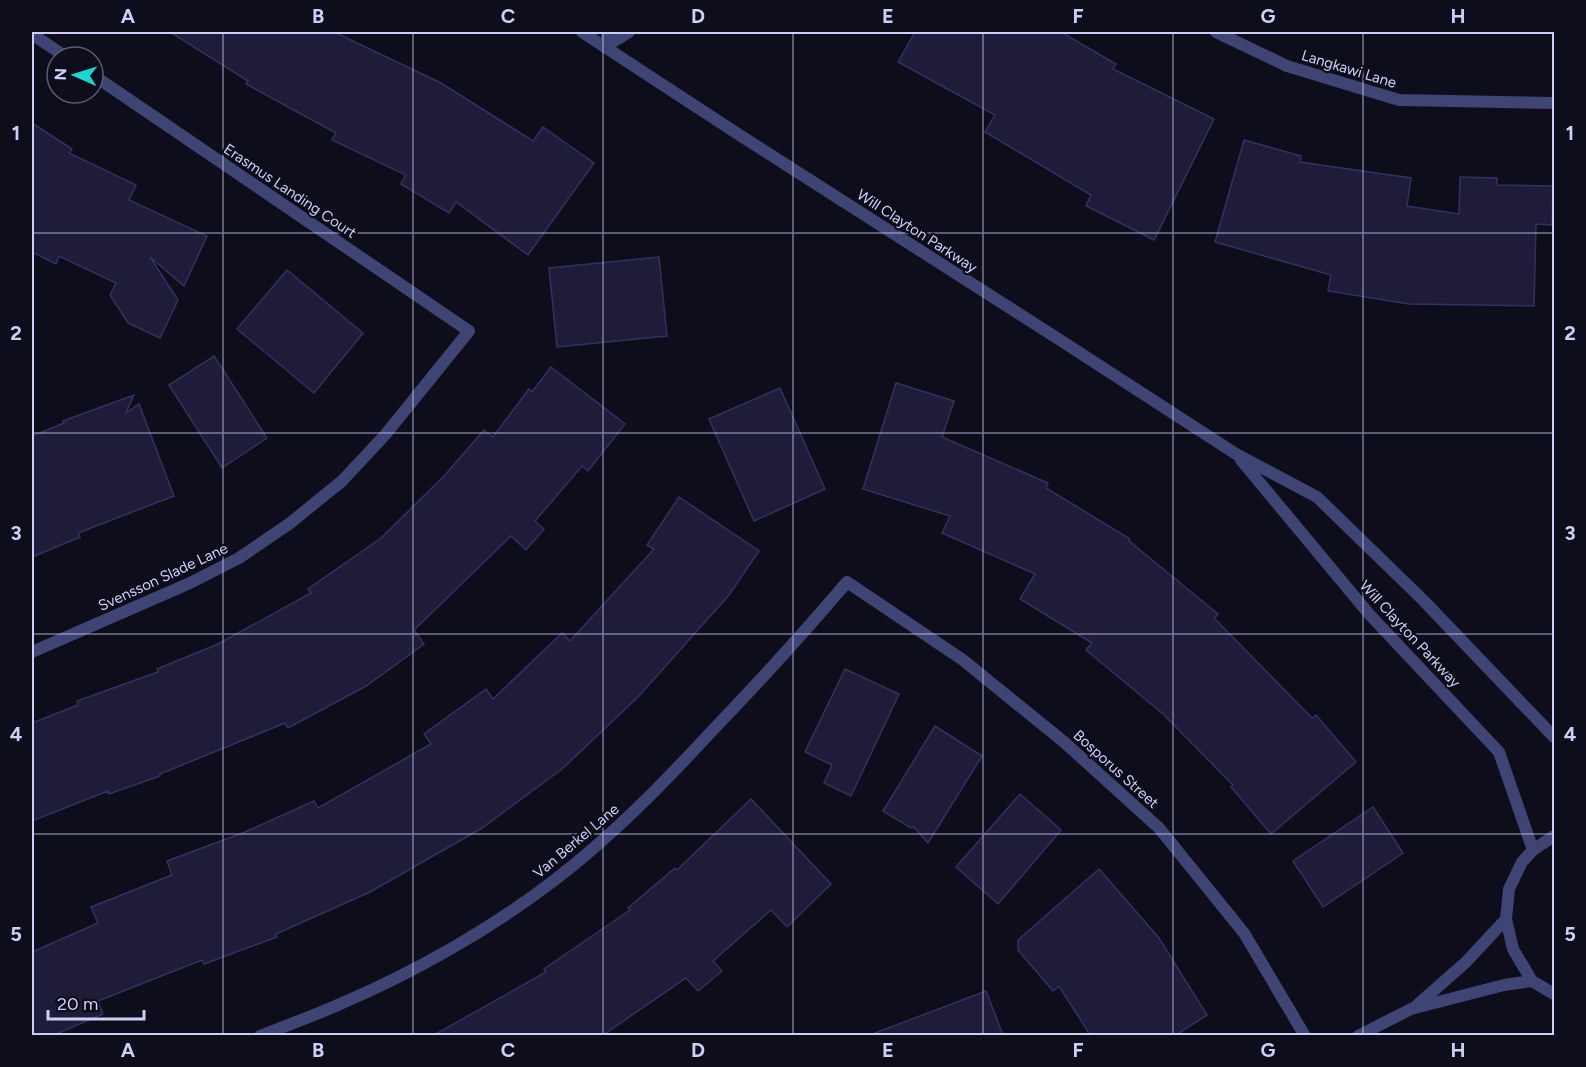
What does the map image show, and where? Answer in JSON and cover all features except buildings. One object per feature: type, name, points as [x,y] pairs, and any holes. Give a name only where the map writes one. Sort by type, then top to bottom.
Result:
[{"type":"street","name":"Will Clayton Parkway","points":[[582,32],[1236,454],[1317,497],[1423,600],[1554,737]]},
{"type":"street","points":[[605,47],[609,32]]},
{"type":"street","points":[[605,47],[629,32]]},
{"type":"street","name":"Langkawi Lane","points":[[1216,32],[1287,66],[1399,100],[1554,103]]},
{"type":"street","points":[[32,34],[48,45]]},
{"type":"street","name":"Erasmus Landing Court","points":[[105,83],[469,331]]},
{"type":"street","name":"Svensson Slade Lane","points":[[32,652],[190,583],[239,558],[289,524],[342,481],[385,435],[469,331]]},
{"type":"street","name":"Will Clayton Parkway","points":[[1236,454],[1369,614],[1499,752],[1533,850]]},
{"type":"street","name":"Van Berkel Lane","points":[[260,1035],[340,1004],[414,969],[496,921],[552,882],[612,834],[662,784],[787,651],[847,582]]},
{"type":"street","name":"Bosporus Street","points":[[847,582],[963,660],[1064,742],[1159,828],[1244,933],[1305,1035]]},
{"type":"street","points":[[1552,994],[1532,981],[1513,949],[1506,919],[1509,889],[1522,862],[1533,850],[1554,836]]},
{"type":"street","points":[[1411,1009],[1466,962],[1506,919]]},
{"type":"street","points":[[1358,1035],[1411,1009],[1504,985],[1532,981]]}]
